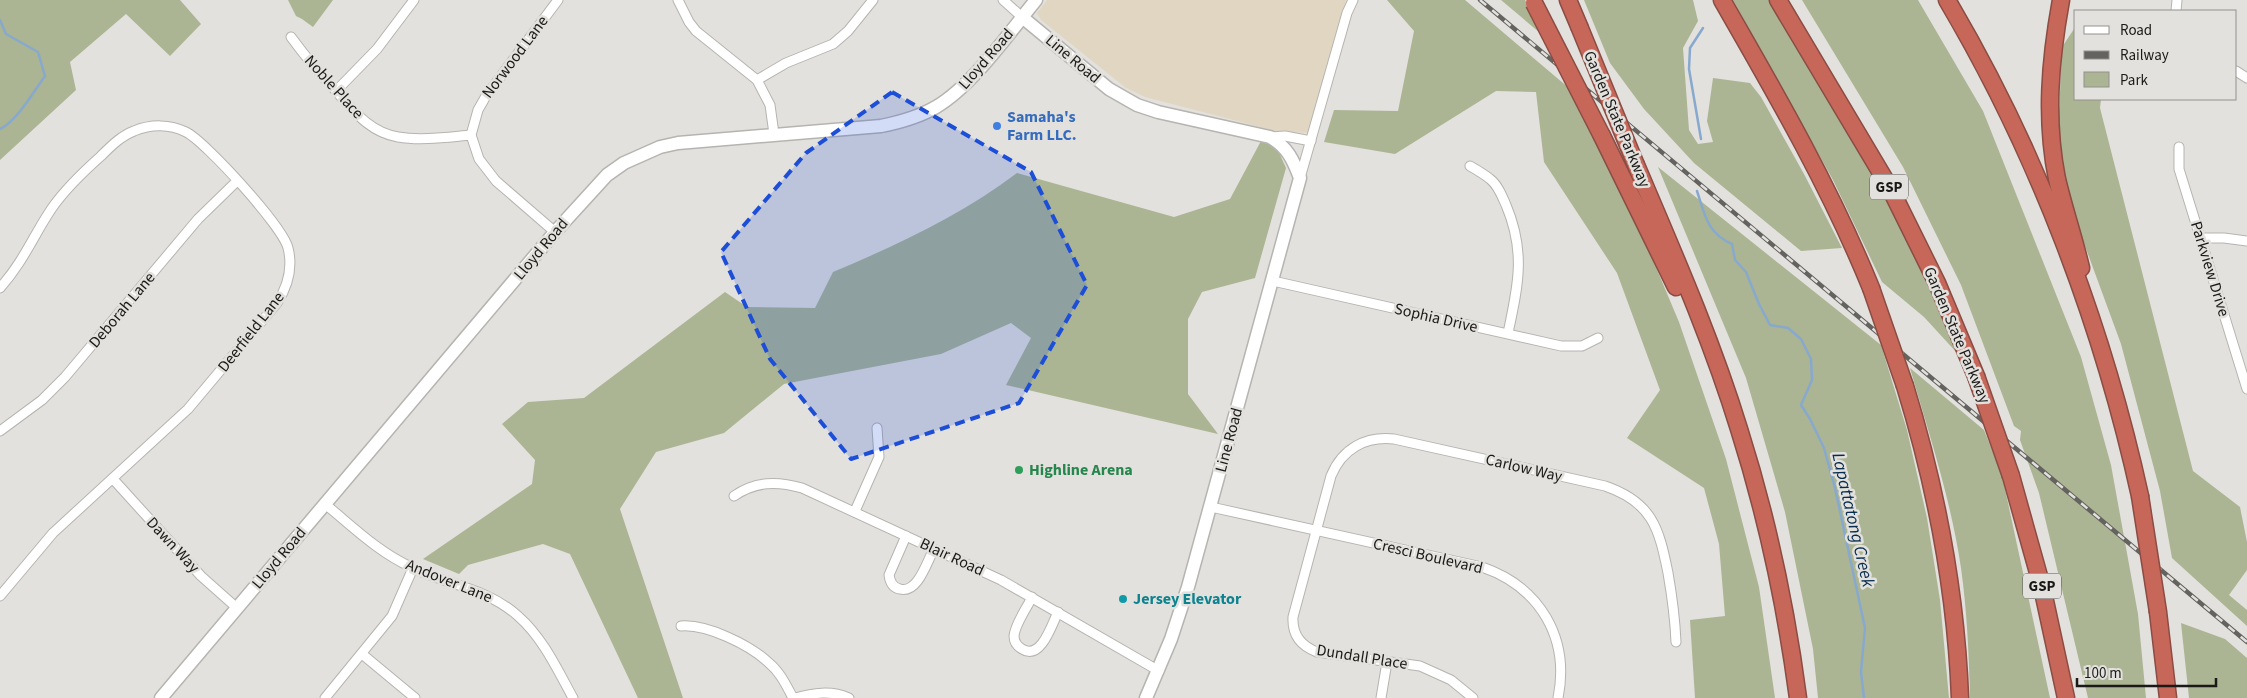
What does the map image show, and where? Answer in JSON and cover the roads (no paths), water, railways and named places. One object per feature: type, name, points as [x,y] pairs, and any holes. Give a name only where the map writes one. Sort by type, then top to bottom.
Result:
[{"type":"highway","name":"Garden State Parkway","points":[[1568,0],[1711,349],[1739,427],[1768,532],[1786,621],[1798,698]]},
{"type":"highway","points":[[1722,0],[1817,170],[1847,231],[1894,350],[1929,474],[1944,548],[1953,615],[1960,698]]},
{"type":"highway","points":[[1946,0],[1990,77],[2033,170],[2072,266],[2094,331],[2123,426],[2140,496],[2158,612],[2168,698]]},
{"type":"highway","points":[[2060,0],[2050,86],[2051,139],[2057,178],[2077,250],[2094,331]]},
{"type":"highway","points":[[1533,1],[1602,136],[1678,292],[1711,349]]},
{"type":"highway","name":"Garden State Parkway","points":[[1781,4],[1890,188],[1937,284],[1976,376],[2011,476],[2042,587],[2066,698]]},
{"type":"main road","name":"Lloyd Road","points":[[162,698],[555,232],[592,189],[607,175],[643,153],[678,143],[881,126],[903,122],[925,113],[948,100],[967,83],[1036,0]]},
{"type":"main road","name":"Line Road","points":[[1022,17],[1109,88],[1137,105],[1158,112],[1270,136],[1280,142],[1293,158],[1300,178],[1188,587],[1159,671],[1146,698]]},
{"type":"street","points":[[336,91],[377,49],[414,0]]},
{"type":"street","name":"Norwood Lane","points":[[471,135],[478,110],[486,96],[558,0]]},
{"type":"street","points":[[678,0],[696,31],[757,80],[770,104],[774,134]]},
{"type":"street","points":[[757,80],[786,63],[833,44],[848,31],[873,0]]},
{"type":"street","points":[[1003,0],[1022,17]]},
{"type":"street","name":"Line Road","points":[[1300,178],[1347,13],[1353,0]]},
{"type":"street","name":"Noble Place","points":[[291,37],[311,64],[364,122],[386,134],[410,138],[471,135]]},
{"type":"street","name":"Deerfield Lane","points":[[0,288],[26,254],[51,210],[66,189],[117,141],[134,131],[160,126],[186,133],[204,145],[277,226],[284,237],[290,262],[285,290],[277,303],[188,410],[53,533],[0,596]]},
{"type":"street","points":[[471,135],[479,159],[489,174],[555,232]]},
{"type":"street","name":"Line Road","points":[[1270,136],[1285,136],[1311,141]]},
{"type":"street","name":"Parkview Drive","points":[[2179,148],[2180,168],[2247,389]]},
{"type":"street","points":[[1470,166],[1491,179],[1497,187],[1510,214],[1517,238],[1519,274],[1508,333]]},
{"type":"street","name":"Deborah Lane","points":[[0,431],[42,400],[66,377],[198,219],[236,182]]},
{"type":"street","points":[[2202,238],[2247,241]]},
{"type":"street","name":"Sophia Drive","points":[[1273,282],[1571,347],[1582,346],[1598,338]]},
{"type":"street","points":[[855,511],[878,457],[877,428]]},
{"type":"street","name":"Carlow Way","points":[[1316,530],[1331,476],[1338,463],[1356,446],[1376,438],[1394,439],[1605,486],[1633,499],[1645,510],[1656,525],[1661,539],[1670,585],[1676,642]]},
{"type":"street","name":"Dawn Way","points":[[113,479],[201,576],[237,608]]},
{"type":"street","name":"Blair Road","points":[[734,496],[756,485],[778,482],[802,488],[1001,580],[1159,671]]},
{"type":"street","name":"Andover Lane","points":[[325,504],[380,549],[413,568],[481,592],[513,612],[528,626],[544,647],[574,698]]},
{"type":"street","name":"Cresci Boulevard","points":[[1211,507],[1482,568],[1514,582],[1535,601],[1546,616],[1554,634],[1561,670],[1558,698]]},
{"type":"street","name":"Dundall Place","points":[[1316,530],[1293,617],[1293,625],[1298,639],[1308,649],[1317,652],[1429,669],[1451,680],[1473,698]]},
{"type":"street","points":[[906,536],[889,575],[894,586],[900,589],[906,590],[916,584],[934,549]]},
{"type":"street","points":[[325,698],[392,616],[413,568]]},
{"type":"street","points":[[1032,597],[1016,630],[1016,643],[1020,648],[1026,651],[1037,649],[1042,644],[1058,612]]},
{"type":"street","points":[[681,626],[692,625],[706,628],[758,654],[779,673],[794,698],[820,693],[832,693],[849,698]]},
{"type":"street","points":[[362,654],[415,698]]},
{"type":"street","points":[[1381,698],[1387,662]]},
{"type":"waterway","points":[[0,20],[6,34],[38,52],[45,76],[19,113],[0,129]]},
{"type":"waterway","name":"Lapattatong Creek","points":[[1701,139],[1689,69],[1690,48],[1703,28]]},
{"type":"waterway","name":"Lapattatong Creek","points":[[1697,191],[1712,229],[1724,240],[1732,244],[1735,260],[1746,272],[1770,325],[1788,328],[1801,339],[1811,359],[1812,380],[1801,405],[1824,448],[1835,488],[1865,628],[1861,672],[1864,698]]},
{"type":"railway","points":[[1480,0],[2247,642]]},
{"type":"place","name":"Samaha's Farm LLC.","points":[[997,126]]},
{"type":"place","name":"Highline Arena","points":[[1019,470]]},
{"type":"place","name":"Jersey Elevator","points":[[1123,599]]}]
